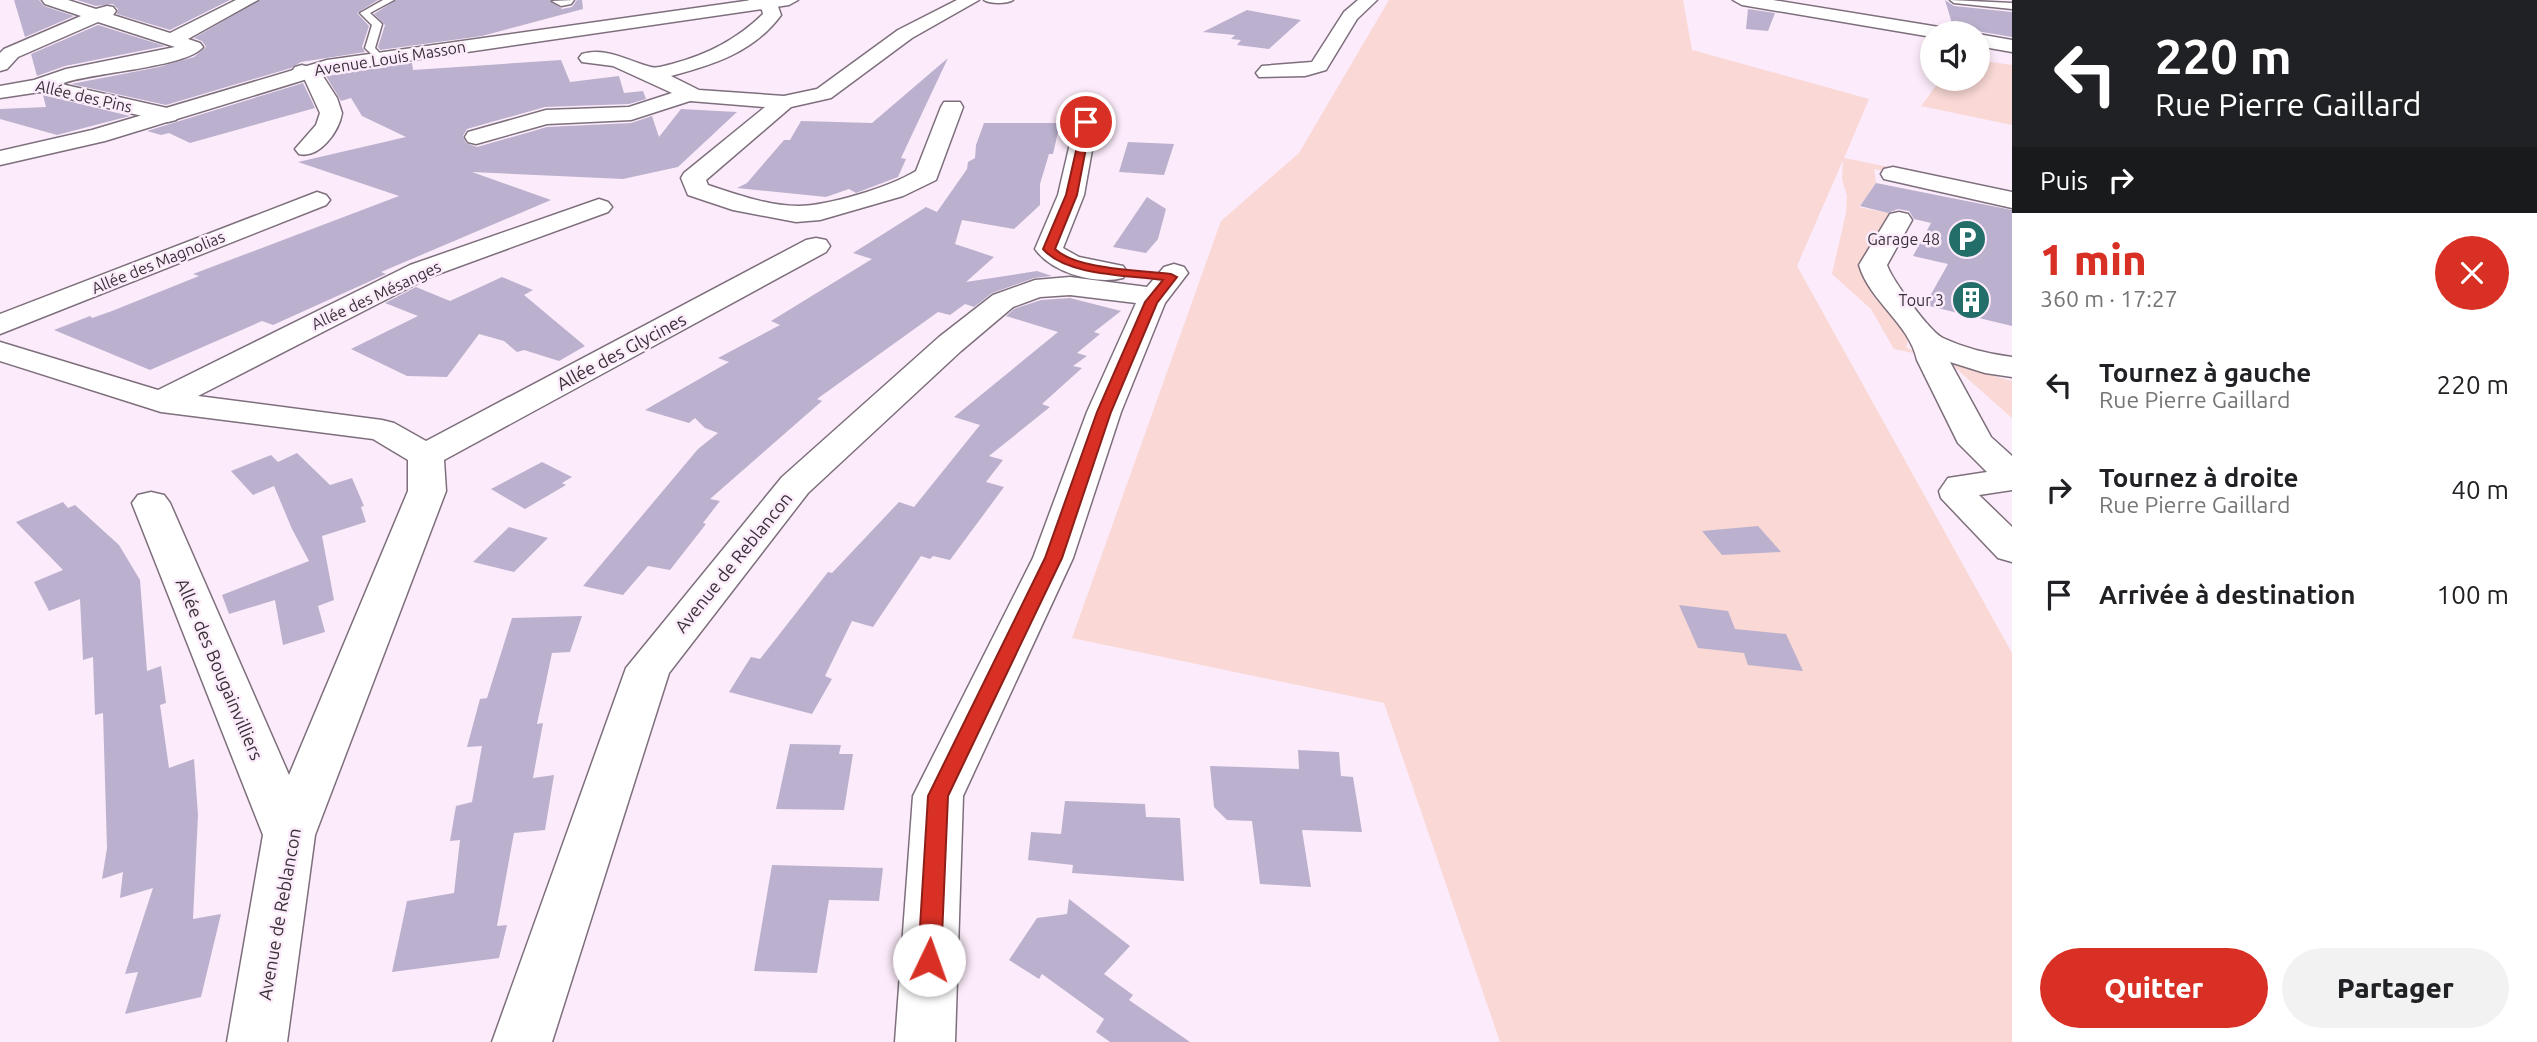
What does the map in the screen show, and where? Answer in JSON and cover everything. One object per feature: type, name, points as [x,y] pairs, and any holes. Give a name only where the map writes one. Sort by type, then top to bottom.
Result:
[{"type":"street","points":[[0,92],[39,86],[66,75],[174,55],[193,47],[51,0]]},
{"type":"street","points":[[172,40],[249,0]]},
{"type":"street","name":"Avenue Louis Masson","points":[[0,158],[97,136],[302,71],[789,0]]},
{"type":"street","points":[[589,58],[617,60],[690,94],[784,102],[824,94],[905,34],[970,0]]},
{"type":"street","points":[[1266,74],[1269,70],[1314,69],[1320,66],[1350,16],[1368,0]]},
{"type":"street","points":[[1742,0],[1920,30]]},
{"type":"street","points":[[652,75],[719,57],[730,51],[772,15],[771,8],[761,2]]},
{"type":"street","points":[[0,65],[11,53],[124,4]]},
{"type":"street","points":[[1990,42],[2012,46]]},
{"type":"street","points":[[302,71],[312,74],[333,110],[332,120],[307,149]]},
{"type":"street","name":"Allée des Pins","points":[[0,77],[168,115]]},
{"type":"street","points":[[476,137],[546,117],[631,113],[690,94]]},
{"type":"street","points":[[784,102],[693,178],[697,190],[733,202],[796,214],[820,212],[894,191],[911,185],[927,174],[952,107]]},
{"type":"street","points":[[925,1042],[938,796],[1054,558],[1104,412],[1167,282],[1080,266],[1058,259],[1049,249],[1071,195],[1086,122]]},
{"type":"street","points":[[1893,174],[2012,200]]},
{"type":"street","name":"Allée des Magnolias","points":[[0,325],[317,200]]},
{"type":"street","name":"Allée des Mésanges","points":[[161,402],[420,271],[599,207]]},
{"type":"street","points":[[1899,220],[1872,265],[1873,272],[1929,344],[1933,360],[1976,443],[2009,472],[2010,477],[2004,481],[1961,486],[1958,491],[1960,498],[2012,549]]},
{"type":"street","name":"Allée des Glycines","points":[[426,455],[816,246]]},
{"type":"street","name":"Avenue de Reblancon","points":[[522,1042],[648,668],[795,485],[950,344],[1003,301],[1035,289],[1167,282]]},
{"type":"street","points":[[1929,344],[1985,363],[2012,367]]},
{"type":"street","points":[[0,351],[161,402],[382,429],[426,455]]},
{"type":"street","name":"Avenue de Reblancon","points":[[257,1042],[289,835],[427,491],[426,455]]},
{"type":"street","name":"Allée des Bougainvilliers","points":[[152,503],[289,835]]},
{"type":"lane","points":[[380,59],[370,48],[377,24],[364,13],[390,0]]},
{"type":"lane","points":[[988,0],[1009,0]]},
{"type":"lane","points":[[1954,0],[2012,6]]},
{"type":"shaded area","points":[[1389,0],[1683,0],[1692,50],[1869,99],[1844,158],[2012,192],[1874,169],[1876,183],[1859,207],[1892,214],[1865,258],[1911,332],[1906,347],[1918,354],[1894,349],[1871,309],[1832,274],[1846,213],[1843,160],[1797,266],[2012,653],[2012,1042],[1500,1042],[1384,703],[1072,638],[1221,221],[1299,153]]},
{"type":"shaded area","points":[[1990,62],[2012,65],[2012,125],[1921,106],[1932,91],[1990,91]]},
{"type":"shaded area","points":[[1951,364],[2012,381],[2012,418]]},
{"type":"building","points":[[14,0],[39,0],[44,6],[74,16],[25,37]]},
{"type":"building","points":[[77,0],[230,0],[170,30],[117,14],[118,9],[113,4],[96,6]]},
{"type":"building","points":[[260,0],[378,0],[357,13],[369,26],[362,47],[365,52],[301,62],[291,68],[166,105],[71,84],[159,67],[194,57],[206,47],[202,41],[194,38]]},
{"type":"building","points":[[396,0],[550,0],[562,9],[572,7],[577,0],[582,0],[583,9],[482,36],[380,50],[378,47],[385,25],[374,14]]},
{"type":"building","points":[[1945,0],[1954,6],[2012,12],[2012,37],[1990,33],[1990,21],[1951,21]]},
{"type":"building","points":[[1748,9],[1775,13],[1768,31],[1746,29]]},
{"type":"building","points":[[1247,10],[1301,20],[1269,49],[1237,45],[1241,40],[1231,39],[1235,35],[1203,32]]},
{"type":"building","points":[[98,25],[165,46],[65,66],[37,76],[31,54]]},
{"type":"building","points":[[948,58],[901,158],[906,159],[898,177],[856,193],[849,189],[826,197],[737,188],[747,183],[784,140],[790,140],[801,121],[872,123]]},
{"type":"building","points":[[561,60],[570,82],[619,76],[624,93],[643,91],[646,99],[629,104],[545,107],[467,129],[463,136],[466,143],[477,147],[547,127],[631,123],[652,116],[659,137],[681,109],[737,112],[678,167],[623,179],[472,172],[551,200],[381,272],[386,274],[273,325],[262,321],[150,370],[54,330],[112,311],[199,276],[193,274],[399,196],[298,162],[406,137],[362,116],[351,98],[341,101],[326,76],[412,63],[413,70]]},
{"type":"building","points":[[303,83],[315,108],[190,143],[169,133],[161,135],[147,131]]},
{"type":"building","points":[[43,95],[130,116],[57,135],[0,119],[0,109],[46,107]]},
{"type":"building","points":[[984,123],[1060,123],[1053,154],[1049,154],[1040,184],[1040,205],[1014,229],[962,220],[955,244],[994,257],[966,282],[1037,271],[1052,276],[1034,278],[992,293],[974,307],[965,304],[950,315],[938,312],[817,399],[822,401],[710,499],[720,501],[703,523],[706,524],[670,570],[648,566],[623,595],[583,586],[698,449],[718,433],[705,428],[695,418],[689,423],[645,410],[729,362],[718,358],[780,325],[771,321],[872,259],[853,253],[926,207],[937,212],[967,169],[968,162],[975,158],[976,145]]},
{"type":"building","points":[[1128,142],[1174,144],[1164,175],[1119,172]]},
{"type":"building","points":[[1876,183],[2012,210],[2012,326],[1925,305],[1948,264],[1913,256],[1931,223],[1914,219],[1909,211],[1898,209],[1888,213],[1860,206]]},
{"type":"building","points":[[1147,197],[1166,209],[1158,239],[1146,253],[1113,247]]},
{"type":"building","points":[[502,277],[533,290],[524,295],[585,346],[559,361],[524,350],[517,352],[504,341],[479,334],[447,377],[407,376],[351,349],[418,316],[385,303],[416,287],[450,301]]},
{"type":"building","points":[[1070,298],[1121,311],[1094,332],[1100,334],[1077,353],[1087,356],[1073,366],[1082,368],[1042,404],[1050,407],[989,456],[1003,460],[986,482],[1004,487],[950,560],[921,556],[873,627],[852,621],[825,676],[832,679],[812,714],[729,692],[751,657],[760,659],[828,572],[832,573],[899,502],[914,507],[980,425],[954,417],[1058,332],[1006,316],[1014,309],[1041,300]]},
{"type":"building","points":[[297,453],[330,485],[352,478],[364,506],[361,507],[366,522],[322,536],[334,600],[318,606],[325,632],[283,645],[275,600],[229,614],[222,595],[309,561],[274,486],[253,495],[231,471],[271,455],[278,462]]},
{"type":"building","points":[[542,462],[572,477],[562,483],[566,485],[525,509],[491,489]]},
{"type":"building","points":[[63,502],[68,508],[75,505],[119,545],[140,580],[147,671],[161,666],[166,703],[160,705],[169,768],[194,759],[198,815],[193,919],[221,914],[201,997],[125,1014],[138,972],[125,974],[153,888],[120,898],[123,872],[102,879],[107,848],[103,713],[95,715],[93,657],[83,660],[80,599],[49,611],[34,582],[63,570],[16,522]]},
{"type":"building","points":[[1758,526],[1781,552],[1722,555],[1702,531]]},
{"type":"building","points":[[509,527],[548,538],[514,572],[473,562]]},
{"type":"building","points":[[1679,605],[1728,611],[1735,629],[1786,634],[1803,671],[1748,665],[1744,653],[1698,648]]},
{"type":"building","points":[[582,616],[570,652],[552,653],[537,724],[543,723],[533,778],[554,775],[545,830],[514,833],[497,926],[507,925],[499,958],[392,972],[407,901],[454,893],[460,840],[450,841],[456,806],[472,802],[482,746],[467,747],[480,699],[487,698],[512,618]]},
{"type":"building","points":[[790,744],[841,745],[839,754],[853,754],[844,810],[776,809]]},
{"type":"building","points":[[1298,750],[1339,752],[1341,776],[1353,777],[1362,832],[1302,830],[1311,887],[1260,884],[1252,821],[1227,820],[1214,807],[1210,766],[1299,769]]},
{"type":"building","points":[[1065,801],[1145,804],[1146,817],[1180,818],[1184,881],[1072,873],[1073,865],[1028,860],[1031,832],[1061,834]]},
{"type":"building","points":[[772,865],[883,868],[879,901],[829,900],[817,973],[754,971]]},
{"type":"building","points":[[1069,899],[1130,946],[1104,974],[1133,995],[1129,1000],[1190,1042],[1110,1042],[1096,1032],[1104,1019],[1042,974],[1039,979],[1009,960],[1037,918],[1067,914]]},
{"type":"place","name":"Garage 48","points":[[1967,239]]},
{"type":"place","name":"Tour 3","points":[[1971,300]]},
{"type":"route","points":[[929,960],[938,796],[1054,558],[1104,412],[1151,302],[1171,277],[1080,266],[1058,259],[1049,249],[1071,195],[1086,122]]}]
